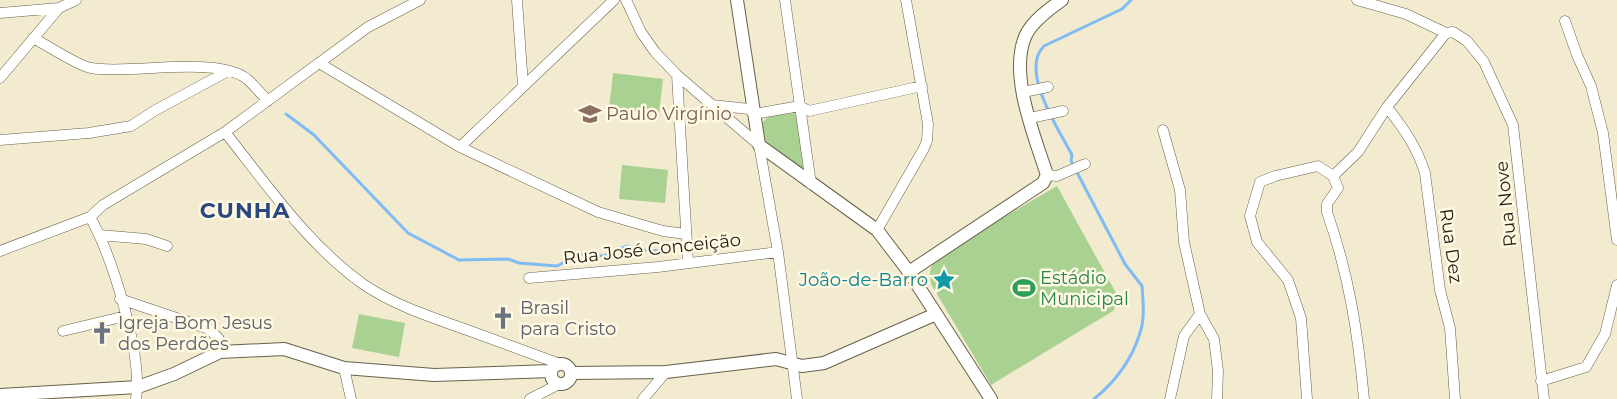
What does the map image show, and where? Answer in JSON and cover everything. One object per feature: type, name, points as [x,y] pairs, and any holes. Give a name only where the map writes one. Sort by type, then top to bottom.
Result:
[{"type":"street","points":[[0,13],[59,8],[76,0]]},
{"type":"street","points":[[0,251],[90,217],[103,205],[225,132],[368,27],[420,0]]},
{"type":"street","points":[[517,0],[523,86]]},
{"type":"street","points":[[460,147],[614,0]]},
{"type":"street","points":[[626,0],[641,32],[655,52],[677,75],[759,145],[811,184],[878,230],[909,272],[991,399]]},
{"type":"street","points":[[737,0],[759,145],[778,252],[797,399]]},
{"type":"street","points":[[784,0],[811,184]]},
{"type":"street","points":[[909,272],[1043,184],[1047,175],[1019,62],[1025,35],[1050,8],[1062,0]]},
{"type":"street","points":[[1333,176],[1358,152],[1387,107],[1446,33],[1406,14],[1357,0]]},
{"type":"street","points":[[878,230],[927,141],[928,124],[908,1]]},
{"type":"street","points":[[0,78],[59,8]]},
{"type":"street","points":[[1565,21],[1576,55],[1591,86],[1603,133],[1617,240]]},
{"type":"street","name":"Rua Nove","points":[[1446,33],[1454,32],[1467,42],[1484,62],[1513,125],[1544,399]]},
{"type":"street","points":[[33,38],[90,68],[134,69],[180,66],[229,70],[246,78],[268,101]]},
{"type":"street","points":[[319,63],[460,147],[598,212],[663,231],[686,234]]},
{"type":"street","points":[[0,140],[90,133],[131,126],[154,111],[229,70]]},
{"type":"street","points":[[677,75],[688,262]]},
{"type":"street","points":[[754,114],[800,106],[809,111],[922,86]]},
{"type":"street","points":[[1027,91],[1046,88]]},
{"type":"street","points":[[711,105],[749,109],[754,114]]},
{"type":"street","name":"Rua Dez","points":[[1387,107],[1411,138],[1420,154],[1425,173],[1440,290],[1450,328],[1455,399]]},
{"type":"street","points":[[1034,117],[1059,112]]},
{"type":"street","points":[[1163,130],[1180,190],[1184,242],[1200,314],[1214,339],[1218,371],[1217,399]]},
{"type":"street","points":[[225,132],[293,217],[321,247],[364,284],[381,295],[438,321],[555,368]]},
{"type":"street","points":[[1047,175],[1057,176],[1084,164]]},
{"type":"street","points":[[1307,399],[1301,318],[1288,280],[1257,242],[1250,216],[1260,182],[1275,176],[1318,166],[1333,176],[1338,188],[1327,204],[1327,212],[1349,284],[1358,333],[1364,399]]},
{"type":"street","points":[[90,217],[100,235],[134,345],[137,393]]},
{"type":"street","points":[[100,235],[146,238],[168,246]]},
{"type":"street","name":"Rua José Conceição","points":[[529,278],[658,267],[778,252]]},
{"type":"street","points":[[1541,381],[1586,367],[1605,334],[1617,286]]},
{"type":"street","points":[[120,299],[209,329],[219,340],[220,352]]},
{"type":"street","points":[[571,373],[666,372],[776,359],[802,366],[824,363],[936,314]]},
{"type":"street","points":[[1170,399],[1184,336],[1200,314]]},
{"type":"street","points":[[64,331],[126,316]]},
{"type":"street","points":[[0,395],[137,393],[220,352],[284,349],[344,368],[434,375],[555,368],[566,365],[571,373]]},
{"type":"street","points":[[344,368],[351,399]]},
{"type":"street","points":[[555,368],[552,378],[559,384]]},
{"type":"street","points":[[643,399],[666,372]]},
{"type":"street","points":[[530,399],[559,384],[568,382],[571,373]]},
{"type":"green space","points":[[613,73],[663,79],[659,114],[609,108]]},
{"type":"green space","points":[[794,113],[799,119],[804,167],[801,169],[765,140],[762,123],[769,116]]},
{"type":"green space","points":[[622,165],[668,170],[665,203],[619,199]]},
{"type":"green space","name":"Estádio Municipal","points":[[1057,186],[1116,293],[1117,303],[1113,311],[991,385],[931,284],[930,272],[938,256]]},
{"type":"green space","points":[[359,314],[405,323],[399,357],[352,348]]},
{"type":"waterway","points":[[1094,399],[1122,369],[1137,343],[1143,322],[1142,286],[1125,264],[1071,161],[1072,155],[1051,116],[1038,84],[1037,57],[1044,46],[1122,9],[1131,0]]},
{"type":"waterway","points":[[286,114],[314,135],[408,233],[459,260],[508,259],[519,263],[557,266],[580,254],[604,256],[627,246],[641,250],[665,251]]},
{"type":"place","name":"Paulo Virgínio","points":[[590,114]]},
{"type":"place","name":"João-de-Barro","points":[[944,280]]},
{"type":"place","name":"Estádio Municipal","points":[[1024,288]]},
{"type":"place","name":"Brasil para Cristo","points":[[503,318]]},
{"type":"place","name":"Igreja Bom Jesus dos Perdões","points":[[102,333]]},
{"type":"district","name":"CUNHA","points":[[245,210]]}]
